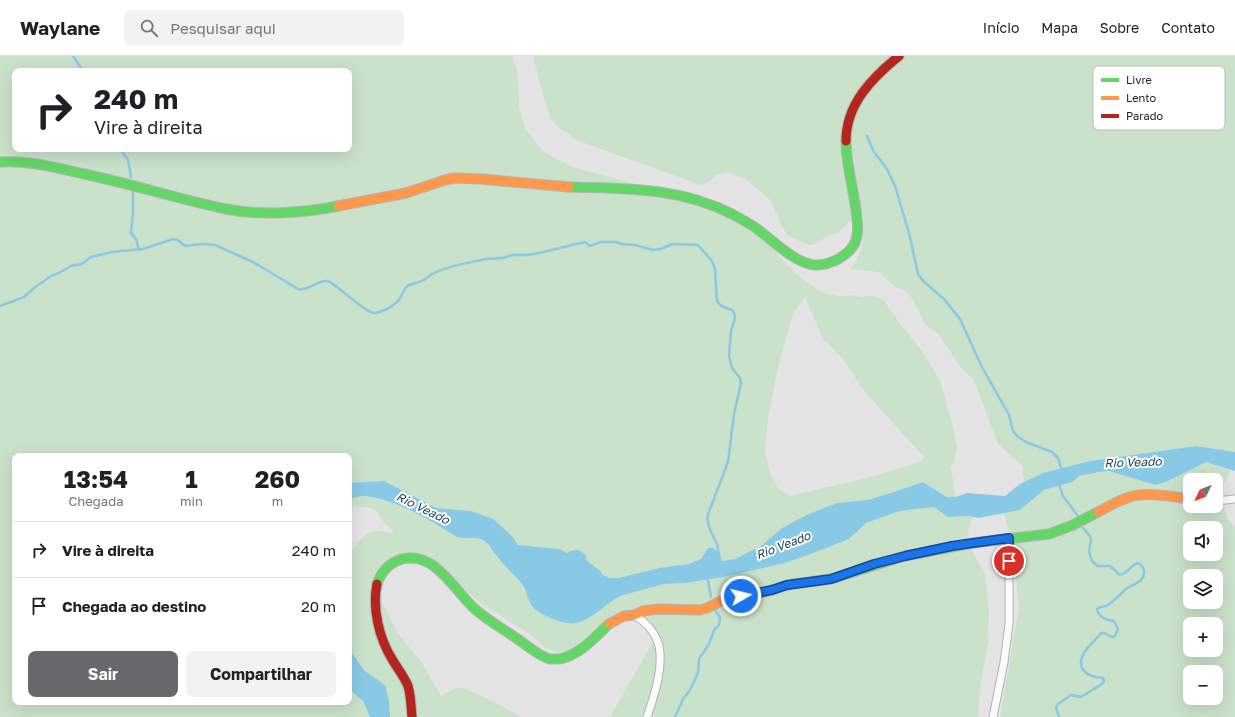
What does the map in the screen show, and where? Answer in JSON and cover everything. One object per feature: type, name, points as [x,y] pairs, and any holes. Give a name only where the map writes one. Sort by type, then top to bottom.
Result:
[{"type":"street","points":[[0,162],[16,161],[43,165],[95,176],[227,209],[260,212],[296,212],[332,207],[406,193],[455,178],[481,179],[557,187],[640,189],[659,191],[696,199],[732,214],[753,226],[797,259],[817,266],[836,260],[855,242],[857,235],[857,209],[847,155],[846,138],[848,124],[851,113],[861,94],[885,66],[899,56]]},
{"type":"street","points":[[412,717],[408,688],[405,680],[386,648],[375,598],[377,584],[382,573],[388,566],[398,560],[417,559],[430,564],[445,576],[479,612],[536,652],[551,659],[560,659],[579,651],[610,623],[624,616],[634,615],[643,611],[658,609],[700,610],[727,598],[772,590],[787,585],[831,579],[874,564],[905,556],[952,546],[1048,534],[1082,521],[1117,502],[1138,495],[1158,495],[1183,498]]},
{"type":"street","points":[[1223,500],[1235,499]]},
{"type":"street","points":[[993,717],[1004,662],[1009,624],[1009,538]]},
{"type":"street","points":[[634,615],[652,631],[658,641],[660,651],[659,670],[647,717]]},
{"type":"green space","points":[[0,56],[512,56],[518,72],[519,107],[525,128],[542,150],[573,167],[627,182],[737,218],[768,242],[801,278],[824,293],[839,296],[871,296],[883,299],[901,325],[923,352],[940,381],[957,447],[955,459],[951,467],[955,497],[947,497],[923,482],[867,500],[837,503],[782,528],[761,546],[735,559],[722,561],[719,558],[705,552],[702,557],[689,565],[658,568],[627,577],[615,578],[607,577],[574,549],[567,553],[560,549],[518,545],[513,537],[471,511],[436,508],[384,481],[352,483],[352,453],[12,453],[12,705],[352,705],[352,692],[363,701],[370,717],[0,717]],"holes":[[[805,297],[823,339],[845,362],[864,391],[924,457],[920,462],[871,477],[790,496],[779,489],[771,476],[765,453],[768,418],[778,368],[793,313]]]},
{"type":"green space","points":[[533,56],[1235,56],[1235,452],[1196,446],[1158,451],[1090,461],[1043,473],[1025,482],[1022,473],[1024,468],[998,444],[974,380],[961,368],[934,329],[927,327],[912,298],[903,289],[896,288],[879,272],[851,269],[862,246],[863,221],[851,220],[836,234],[830,235],[813,245],[808,245],[788,236],[781,225],[769,199],[746,179],[727,172],[717,175],[707,183],[701,185],[579,141],[559,128],[551,119],[545,103]]},
{"type":"green space","points":[[1206,462],[1231,470],[1223,485],[1223,473],[1184,473]]},
{"type":"green space","points":[[1109,471],[1155,485],[1166,482],[1183,474],[1183,513],[1223,513],[1223,504],[1227,518],[1235,528],[1235,717],[1000,717],[1019,608],[1013,547],[1004,514],[1020,510],[1044,490],[1072,482],[1079,476],[1099,472]]},
{"type":"green space","points":[[363,496],[397,503],[427,518],[461,538],[477,538],[487,542],[494,554],[523,585],[526,592],[591,616],[613,599],[620,596],[664,584],[685,583],[723,577],[785,563],[849,539],[866,523],[900,511],[934,507],[948,517],[973,517],[968,531],[967,542],[985,574],[989,610],[988,642],[980,689],[978,717],[608,717],[611,715],[658,633],[652,626],[625,616],[572,651],[558,652],[547,649],[528,633],[480,603],[439,567],[420,559],[391,565],[381,579],[382,602],[397,632],[422,663],[441,696],[456,688],[464,689],[490,700],[521,717],[390,717],[389,701],[352,653],[352,550],[366,535],[374,531],[394,533],[383,522],[378,512],[372,508],[354,506],[352,509],[352,498]]},
{"type":"water","name":"Rio Veado","points":[[1196,446],[1235,452],[1235,471],[1206,462],[1166,482],[1155,485],[1109,471],[1099,472],[1079,476],[1072,482],[1044,490],[1020,510],[978,518],[969,516],[948,517],[934,507],[900,511],[866,523],[849,539],[785,563],[723,577],[685,583],[664,584],[620,596],[593,615],[576,623],[566,623],[552,619],[535,609],[530,603],[522,584],[483,540],[457,537],[413,511],[377,498],[364,496],[352,498],[352,483],[384,481],[436,508],[471,511],[493,519],[513,537],[518,545],[560,549],[567,553],[579,550],[584,553],[586,560],[603,575],[610,578],[619,578],[659,568],[689,564],[701,559],[708,548],[713,548],[717,551],[719,553],[719,558],[722,561],[735,559],[761,546],[782,528],[809,514],[837,503],[867,500],[923,482],[947,497],[955,497],[967,493],[1005,496],[1020,484],[1043,473],[1090,461]]},
{"type":"water","points":[[352,653],[365,671],[385,685],[389,701],[390,717],[370,717],[363,701],[352,692]]},
{"type":"waterway","points":[[73,56],[81,68]]},
{"type":"waterway","points":[[867,136],[874,152],[887,169],[895,186],[909,233],[918,274],[923,281],[944,299],[960,319],[982,367],[1009,415],[1013,431],[1018,437],[1026,442],[1052,452],[1058,458],[1062,470]]},
{"type":"waterway","points":[[122,152],[128,160],[131,177]]},
{"type":"waterway","points":[[133,191],[131,233],[136,239],[139,250]]},
{"type":"waterway","points":[[0,306],[24,297],[51,276],[71,266],[82,264],[91,257],[112,252],[143,249],[173,239],[178,240],[185,246],[202,244],[215,245],[253,262],[298,289],[328,281],[359,305],[375,313],[385,310],[399,300],[407,286],[422,281],[440,270],[466,263],[504,258],[513,255],[535,254],[585,242],[590,246],[600,242],[616,242],[653,250],[673,244],[698,245],[712,261],[715,269],[717,301],[721,306],[732,310],[734,313],[735,318],[731,331],[729,356],[732,368],[740,378],[741,383],[734,414],[728,462],[707,517],[710,530],[717,544],[720,560]]},
{"type":"waterway","points":[[1059,484],[1063,496],[1078,516]]},
{"type":"waterway","points":[[1059,717],[1056,708],[1058,704],[1071,695],[1081,697],[1102,684],[1104,681],[1103,678],[1092,676],[1084,672],[1081,664],[1084,653],[1101,633],[1112,637],[1115,636],[1118,629],[1114,621],[1101,616],[1097,609],[1109,605],[1128,588],[1140,581],[1144,572],[1144,569],[1138,563],[1120,575],[1110,566],[1097,566],[1092,561],[1089,552],[1091,540],[1090,536],[1083,528]]},
{"type":"waterway","points":[[707,576],[711,597]]},
{"type":"waterway","points":[[675,717],[683,699],[690,690],[698,673],[699,659],[709,644],[714,630],[719,625],[720,618],[714,608]]},
{"type":"traffic: fast","points":[[569,187],[633,189],[673,194],[692,199],[712,205],[732,214],[760,231],[790,255],[806,263],[814,265],[827,264],[845,255],[850,250],[857,237],[858,230],[847,160],[846,141]]},
{"type":"traffic: fast","points":[[0,162],[32,163],[53,167],[120,182],[208,205],[239,211],[282,213],[338,206]]},
{"type":"traffic: fast","points":[[772,590],[787,585],[831,579],[905,556],[972,543],[1049,534],[1073,525],[1098,512]]},
{"type":"traffic: fast","points":[[377,584],[386,568],[397,561],[414,558],[425,561],[444,575],[481,614],[537,653],[550,659],[566,657],[580,650],[609,624]]},
{"type":"traffic: slow","points":[[338,206],[406,193],[455,178],[569,187]]},
{"type":"traffic: slow","points":[[1098,512],[1123,499],[1139,495],[1158,495],[1183,498]]},
{"type":"traffic: slow","points":[[609,624],[624,616],[634,615],[643,611],[658,609],[700,610],[727,598],[772,590]]},
{"type":"traffic: jam","points":[[846,141],[850,115],[862,93],[879,73],[899,56]]},
{"type":"traffic: jam","points":[[377,584],[375,603],[380,632],[387,651],[408,686],[412,717]]},
{"type":"route","points":[[741,596],[761,593],[787,585],[831,579],[891,559],[952,546],[1009,538],[1009,561]]}]
